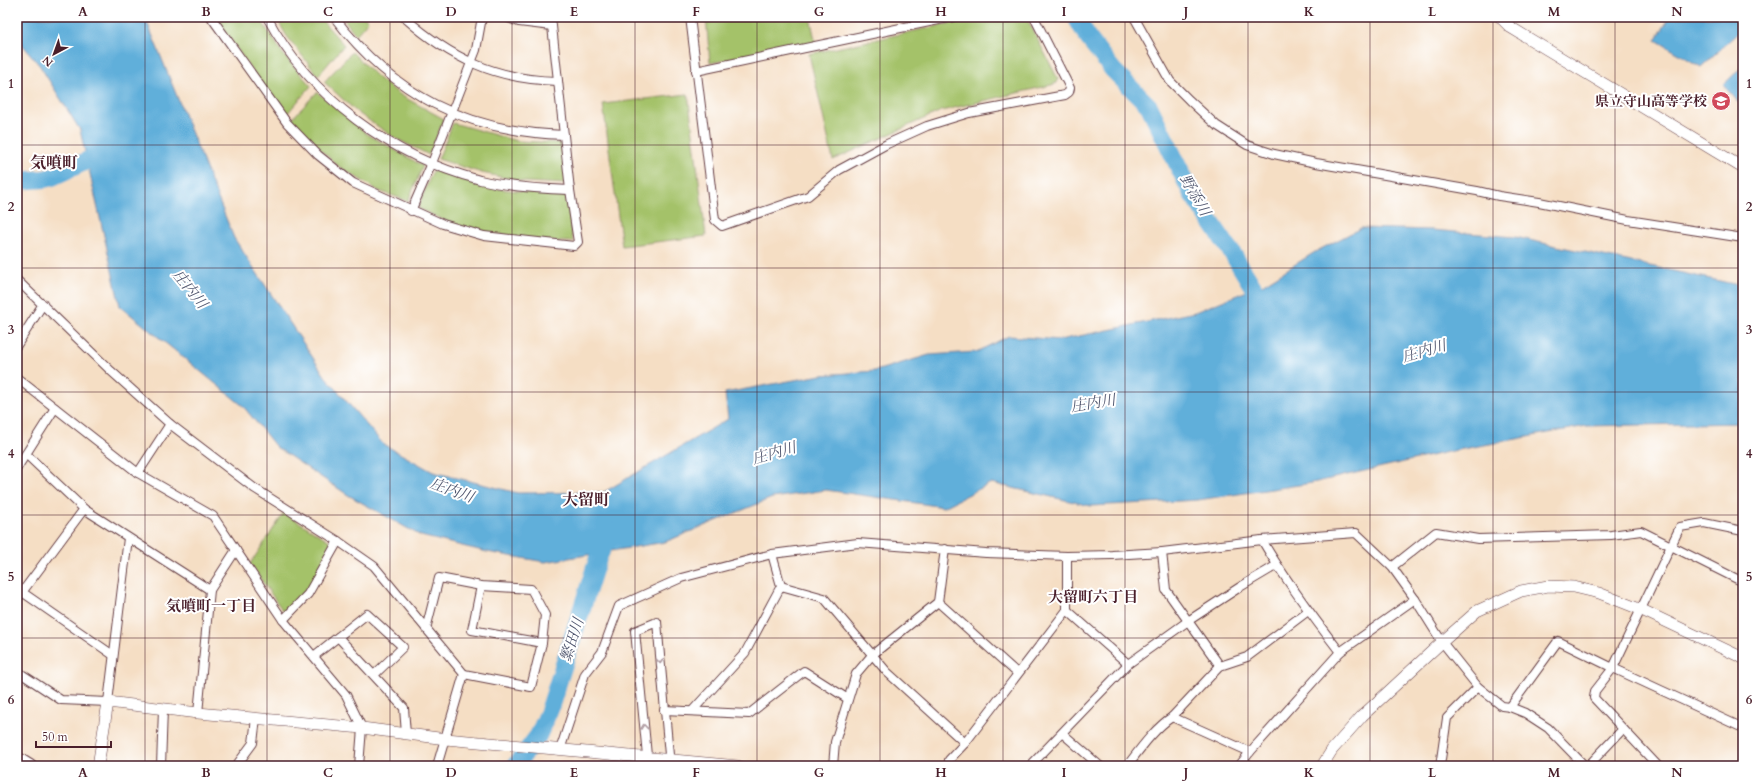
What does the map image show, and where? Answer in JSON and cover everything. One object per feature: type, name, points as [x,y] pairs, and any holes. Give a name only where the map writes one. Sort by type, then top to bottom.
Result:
[{"type":"street","points":[[211,17],[287,123],[318,155],[353,183],[442,224],[484,236],[574,246],[578,242],[570,190],[552,17]]},
{"type":"street","points":[[267,17],[272,27],[301,66],[332,100],[387,142],[432,163],[480,180],[519,187],[570,190]]},
{"type":"street","points":[[334,17],[352,40],[375,64],[428,102],[450,113],[497,128],[532,134],[564,135]]},
{"type":"street","points":[[404,17],[422,34],[446,50],[497,73],[536,81],[558,81]]},
{"type":"street","points":[[411,211],[432,163],[470,61],[476,50],[482,17]]},
{"type":"street","points":[[506,17],[519,22],[552,26]]},
{"type":"street","points":[[690,17],[714,220],[722,226],[808,196],[839,170],[887,144],[928,126],[969,113],[1069,92],[1070,88],[1034,17]]},
{"type":"street","points":[[696,71],[953,17]]},
{"type":"street","points":[[1134,17],[1170,81],[1216,125],[1247,145],[1274,154],[1316,163],[1540,202],[1628,220],[1743,238]]},
{"type":"street","points":[[1500,17],[1510,27],[1743,168]]},
{"type":"street","points":[[17,280],[110,371],[170,424],[254,488],[338,540],[374,566],[426,629],[464,674],[531,687],[542,643],[545,616],[531,589],[481,586],[439,578],[426,629]]},
{"type":"street","points":[[17,345],[43,304]]},
{"type":"street","points":[[17,378],[138,473],[213,516],[283,620],[346,695],[362,728],[359,766]]},
{"type":"street","points":[[17,468],[55,408]]},
{"type":"street","points":[[138,473],[170,424]]},
{"type":"street","points":[[26,454],[84,509],[210,590]]},
{"type":"street","points":[[84,509],[20,595],[113,655]]},
{"type":"street","points":[[1658,766],[1594,698],[1594,691],[1613,668],[1642,610],[1680,526],[1704,523],[1743,531]]},
{"type":"street","points":[[1392,567],[1436,532],[1478,539],[1611,535],[1641,531],[1743,582]]},
{"type":"street","points":[[560,750],[585,674],[602,652],[619,606],[681,578],[772,554],[858,543],[945,549],[986,554],[1068,556],[1162,552],[1262,540],[1356,533],[1392,567],[1415,599],[1442,642],[1478,687],[1502,706],[1510,707],[1525,713],[1548,728],[1586,766],[1623,729]]},
{"type":"street","points":[[98,766],[108,702],[128,538]]},
{"type":"street","points":[[283,620],[308,594],[338,540]]},
{"type":"street","points":[[1262,540],[1308,612],[1340,652]]},
{"type":"street","points":[[833,766],[835,742],[856,674],[872,655],[938,602],[945,549]]},
{"type":"street","points":[[198,713],[210,590],[236,550]]},
{"type":"street","points":[[1162,552],[1166,590],[1220,666]]},
{"type":"street","points":[[693,710],[745,653],[781,586],[772,554]]},
{"type":"street","points":[[948,766],[949,760],[965,743],[1067,610],[1068,556]]},
{"type":"street","points":[[1030,766],[1128,664],[1188,621],[1277,565]]},
{"type":"street","points":[[481,586],[472,630],[542,643]]},
{"type":"street","points":[[781,586],[824,598],[887,672],[965,743]]},
{"type":"street","points":[[1322,766],[1332,750],[1362,716],[1477,611],[1521,591],[1548,586],[1580,589],[1599,593],[1642,610],[1743,658]]},
{"type":"street","points":[[1239,766],[1340,652],[1415,599]]},
{"type":"street","points":[[938,602],[1017,674]]},
{"type":"street","points":[[1067,610],[1128,664]]},
{"type":"street","points":[[1128,766],[1152,736],[1220,666],[1247,657],[1308,612]]},
{"type":"street","points":[[314,656],[367,614],[402,647],[374,675]]},
{"type":"street","points":[[648,762],[635,630],[657,622],[669,763]]},
{"type":"street","points":[[338,637],[404,708],[406,734]]},
{"type":"street","points":[[1510,707],[1558,640],[1613,668],[1743,728]]},
{"type":"street","points":[[17,671],[61,700],[108,702],[198,713],[362,728],[446,739],[560,750],[648,762],[738,766]]},
{"type":"street","points":[[664,710],[693,710],[749,714],[804,671],[848,699]]},
{"type":"street","points":[[438,766],[464,674]]},
{"type":"street","points":[[1440,766],[1447,718],[1478,687]]},
{"type":"street","points":[[161,766],[163,709]]},
{"type":"street","points":[[1172,717],[1250,752]]},
{"type":"street","points":[[236,766],[253,744],[256,718]]},
{"type":"street","points":[[1062,733],[1100,766]]},
{"type":"green space","points":[[215,17],[259,17],[283,54],[311,86],[286,115],[252,71]]},
{"type":"green space","points":[[276,17],[319,17],[344,45],[318,76],[286,35]]},
{"type":"green space","points":[[342,17],[365,17],[368,21],[356,35]]},
{"type":"green space","points":[[706,17],[810,17],[816,44],[710,63]]},
{"type":"green space","points":[[979,17],[1026,17],[1058,79],[1055,84],[941,111],[833,160],[809,54]]},
{"type":"green space","points":[[352,52],[378,78],[402,96],[444,119],[429,155],[395,138],[358,113],[324,82]]},
{"type":"green space","points":[[317,92],[367,134],[423,166],[408,201],[379,191],[338,166],[290,121]]},
{"type":"green space","points":[[688,94],[706,236],[622,246],[603,104]]},
{"type":"green space","points":[[453,123],[517,141],[562,143],[567,184],[525,182],[482,173],[438,159]]},
{"type":"green space","points":[[433,170],[499,189],[567,196],[573,242],[534,241],[456,226],[418,208]]},
{"type":"green space","points":[[284,513],[330,541],[332,546],[310,588],[287,612],[283,611],[250,564]]},
{"type":"water","name":"庄内川","points":[[17,17],[145,17],[234,238],[325,376],[383,444],[433,472],[518,493],[604,492],[728,419],[725,393],[821,375],[875,371],[929,355],[976,352],[1009,336],[1060,340],[1195,312],[1262,285],[1315,252],[1361,228],[1432,230],[1515,237],[1743,286],[1743,423],[1586,426],[1452,451],[1312,483],[1198,500],[1091,506],[991,483],[944,507],[826,490],[772,498],[665,542],[545,562],[487,552],[421,536],[348,495],[276,447],[243,406],[120,306],[80,130],[40,66],[17,38]]},
{"type":"water","points":[[1670,17],[1743,17],[1743,28],[1701,67],[1656,40]]},
{"type":"water","points":[[1743,66],[1743,105],[1742,106],[1723,85]]},
{"type":"waterway","name":"野添川","points":[[1076,17],[1088,38],[1113,70],[1149,106],[1192,194],[1234,256],[1267,310]]},
{"type":"waterway","points":[[17,181],[52,177],[97,156]]},
{"type":"waterway","name":"繁田川","points":[[515,766],[538,736],[549,711],[598,558],[610,531]]},
{"type":"place","name":"県立守山高等学校","points":[[1721,101]]},
{"type":"district","name":"気噴町","points":[[54,162]]},
{"type":"district","name":"大留町","points":[[586,499]]},
{"type":"district","name":"大留町六丁目","points":[[1093,597]]},
{"type":"district","name":"気噴町一丁目","points":[[211,606]]}]
